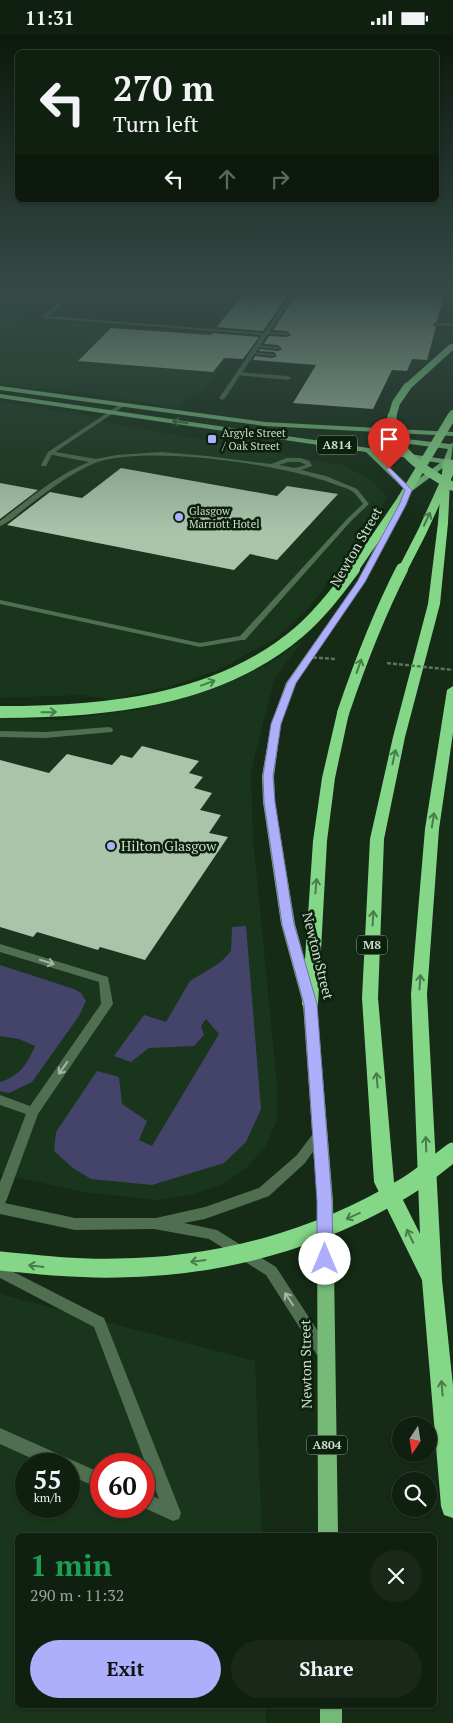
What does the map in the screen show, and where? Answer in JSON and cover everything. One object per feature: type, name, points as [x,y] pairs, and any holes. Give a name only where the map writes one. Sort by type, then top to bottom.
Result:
[{"type":"highway","points":[[422,374],[402,392],[393,407],[391,421],[395,437],[406,453],[432,475],[453,487]]},
{"type":"highway","points":[[0,712],[60,712],[95,709],[164,696],[223,677],[279,648],[311,621],[335,595],[388,520],[453,414]]},
{"type":"highway","points":[[310,1004],[313,919],[319,853],[327,787],[343,713],[363,653],[380,612],[422,532],[451,462]]},
{"type":"highway","name":"M8","points":[[432,1280],[384,1182],[370,999],[377,839],[398,737],[434,604],[451,462]]},
{"type":"highway","name":"M8","points":[[453,690],[432,829],[419,994],[432,1280],[453,1506]]},
{"type":"highway","points":[[0,1261],[38,1267],[94,1270],[201,1261],[267,1247],[312,1233],[356,1215],[405,1187],[453,1152]]},
{"type":"main road","name":"A814","points":[[0,387],[265,423],[453,434]]},
{"type":"main road","name":"A814","points":[[0,396],[451,462]]},
{"type":"main road","points":[[265,423],[453,447],[451,462],[408,490],[368,450]]},
{"type":"main road","name":"Newton Street","points":[[328,1533],[325,1201],[310,1004],[288,924],[269,802],[268,776],[276,724],[291,683],[361,582],[403,505],[408,490]]},
{"type":"main road","points":[[331,1708],[331,1723]]},
{"type":"street","points":[[222,398],[238,374],[288,378]]},
{"type":"street","points":[[44,465],[50,453],[124,404]]},
{"type":"street","points":[[50,453],[96,461]]},
{"type":"street","points":[[0,524],[73,473],[96,461],[133,455],[174,455],[272,466],[324,477],[355,490],[366,504],[350,519],[242,638],[200,645],[0,602]]},
{"type":"street","points":[[272,466],[291,459],[309,464],[304,469],[291,470]]},
{"type":"street","points":[[0,734],[45,735],[109,731]]},
{"type":"street","points":[[0,948],[104,980],[107,1004],[33,1112],[0,1199]]},
{"type":"street","points":[[0,1100],[33,1112]]},
{"type":"street","points":[[0,1208],[75,1224],[154,1223],[205,1213],[264,1192],[301,1159],[319,1135]]},
{"type":"street","points":[[154,1223],[212,1234],[271,1271],[325,1355]]},
{"type":"street","points":[[0,1271],[99,1323],[150,1453]]},
{"type":"street","points":[[0,1436],[38,1453]]},
{"type":"street","points":[[155,1467],[173,1513],[155,1505]]},
{"type":"shaded area","points":[[0,374],[216,374],[202,393],[187,397],[178,408],[85,393],[0,385]]},
{"type":"shaded area","points":[[0,402],[82,414],[109,423],[342,465],[370,479],[387,497],[368,533],[306,611],[275,639],[218,670],[168,687],[112,700],[82,695],[0,698]]},
{"type":"shaded area","points":[[303,640],[274,680],[251,771],[253,838],[278,1094],[277,1120],[265,1148],[247,1167],[223,1184],[190,1195],[157,1200],[84,1192],[0,1174],[0,718],[60,720],[141,709],[183,698],[235,680],[270,663]]},
{"type":"shaded area","points":[[246,926],[261,1109],[246,1142],[224,1163],[152,1185],[91,1179],[73,1168],[54,1151],[56,1132],[97,1071],[119,1077],[122,1104],[147,1121],[139,1140],[152,1146],[219,1034],[206,1019],[201,1026],[204,1035],[194,1046],[149,1048],[131,1062],[114,1056],[144,1015],[166,1022],[190,981],[221,962],[231,951],[232,927]]},
{"type":"shaded area","points":[[0,965],[74,989],[81,993],[86,1001],[79,1016],[32,1082],[9,1093],[0,1091],[0,1082],[22,1069],[35,1046],[19,1039],[0,1036]]},
{"type":"shaded area","points":[[0,1294],[255,1361],[262,1533],[15,1533],[15,1708],[266,1708],[266,1723],[0,1723]]},
{"type":"building","points":[[311,374],[390,374],[373,409],[293,403]]},
{"type":"building","name":"Glasgow Marriott Hotel","points":[[121,468],[277,496],[287,486],[338,494],[277,560],[250,554],[234,570],[7,525],[50,492],[82,498]]},
{"type":"building","points":[[0,483],[38,490],[0,519]]},
{"type":"building","name":"Hilton Glasgow","points":[[142,746],[199,761],[189,773],[203,777],[194,788],[212,793],[200,810],[221,815],[209,833],[228,837],[145,960],[100,947],[98,950],[37,932],[33,937],[0,927],[0,760],[49,773],[67,754],[112,765],[121,755],[132,758]]},
{"type":"place","name":"Argyle Street / Oak Street","points":[[212,439]]},
{"type":"place","name":"Glasgow Marriott Hotel","points":[[179,517]]},
{"type":"place","name":"Hilton Glasgow","points":[[111,846]]},
{"type":"route","points":[[325,1259],[325,1201],[310,1004],[288,924],[269,802],[268,776],[276,724],[291,683],[361,582],[403,505],[408,490],[389,469]]}]
